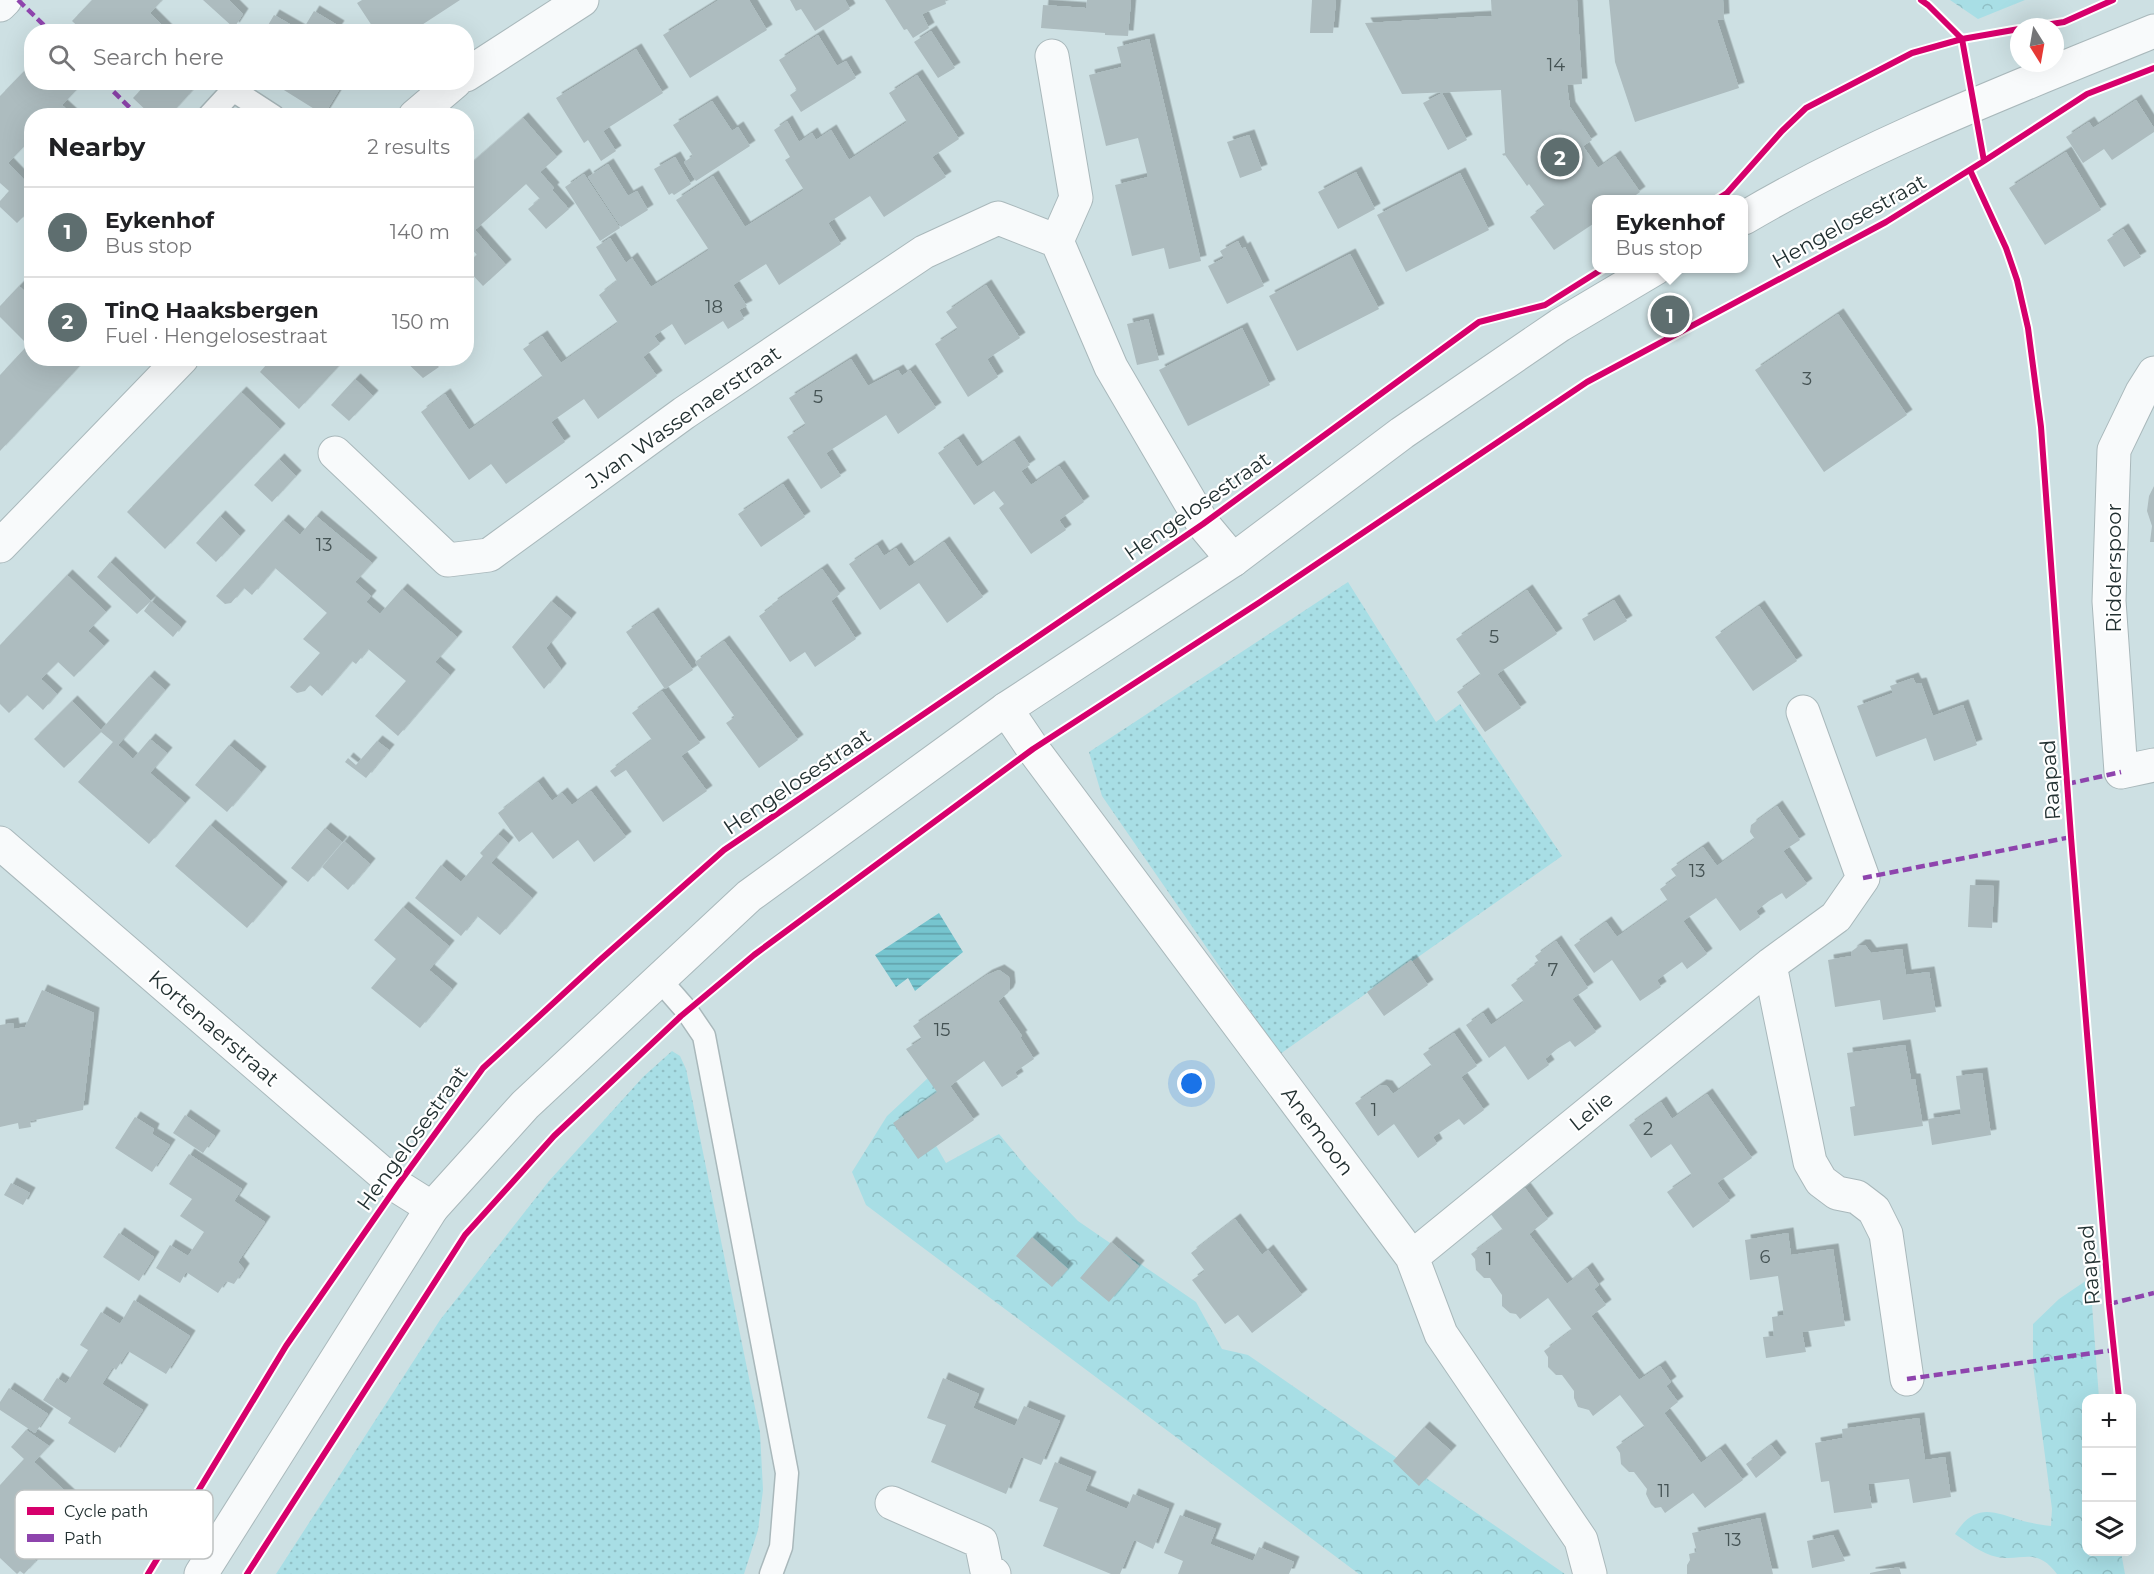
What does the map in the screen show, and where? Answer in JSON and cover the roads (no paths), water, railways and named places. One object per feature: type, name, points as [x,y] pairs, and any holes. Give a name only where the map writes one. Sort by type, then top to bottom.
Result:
[{"type":"street","points":[[0,5],[5,0]]},
{"type":"street","points":[[474,70],[582,0]]},
{"type":"street","points":[[1748,215],[1798,186],[1912,132],[2154,31]]},
{"type":"street","points":[[1052,56],[1076,198],[1057,241],[1111,367],[1203,524],[1233,560]]},
{"type":"street","points":[[424,108],[446,90]]},
{"type":"street","name":"J.van Wassenaerstraat","points":[[335,453],[448,560],[489,555],[684,413],[924,252],[998,218],[1057,241]]},
{"type":"street","points":[[213,1555],[432,1208],[525,1106],[749,896],[1006,709],[1233,560],[1422,419],[1560,325],[1648,273]]},
{"type":"street","points":[[0,546],[174,366]]},
{"type":"street","name":"Ridderspoor","points":[[2154,373],[2142,392],[2114,450],[2109,602],[2121,772],[2154,765]]},
{"type":"street","name":"Anemoon","points":[[1006,709],[1412,1257],[1441,1334],[1581,1540],[1590,1574]]},
{"type":"street","name":"Lelie","points":[[1412,1257],[1770,965],[1836,917],[1863,878],[1803,712]]},
{"type":"street","name":"Kortenaerstraat","points":[[0,843],[397,1186],[432,1208]]},
{"type":"street","points":[[1770,965],[1810,1162],[1821,1180],[1837,1193],[1857,1197],[1874,1210],[1886,1234],[1907,1379]]},
{"type":"street","points":[[892,1503],[981,1542],[987,1571],[994,1574]]},
{"type":"street","points":[[201,1574],[210,1559]]},
{"type":"lane","points":[[216,108],[233,90],[261,108]]},
{"type":"lane","points":[[660,980],[687,1011],[704,1036],[769,1373],[787,1473],[781,1547],[771,1574]]},
{"type":"place","name":"TinQ Haaksbergen","points":[[1560,157]]},
{"type":"place","name":"Eykenhof","points":[[1670,315]]}]
